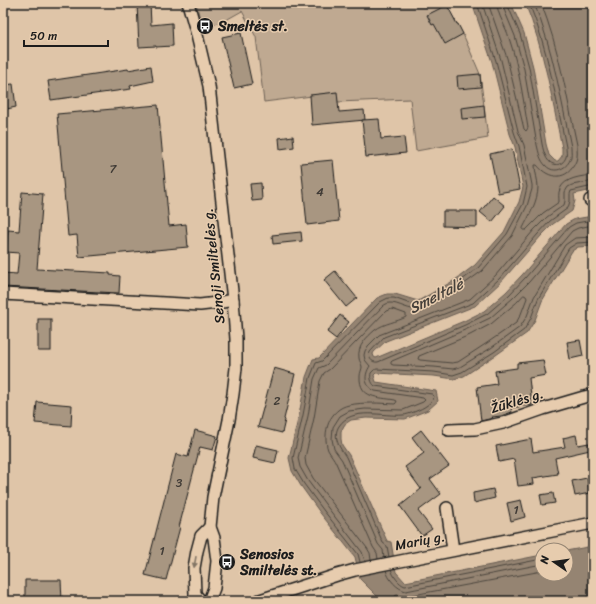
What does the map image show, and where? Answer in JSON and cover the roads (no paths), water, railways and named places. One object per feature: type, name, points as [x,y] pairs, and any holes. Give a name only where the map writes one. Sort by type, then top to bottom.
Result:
[{"type":"street","name":"Senoji Smiltelės g.","points":[[188,3],[210,90],[236,339],[234,394],[213,497],[210,527],[214,538],[216,561],[214,588],[209,601]]},
{"type":"street","points":[[3,294],[200,305],[233,300]]},
{"type":"street","name":"Žūklės g.","points":[[449,430],[475,429],[503,423],[543,409],[593,395]]},
{"type":"street","points":[[447,508],[454,550]]},
{"type":"street","name":"Marių g.","points":[[256,601],[355,570],[593,523]]},
{"type":"street","name":"Senoji Smiltelės g.","points":[[201,601],[195,594],[194,568],[201,536],[210,527]]},
{"type":"water","name":"Smeltalė","points":[[472,3],[511,3],[524,33],[533,67],[549,155],[555,161],[558,161],[562,156],[562,148],[551,93],[532,20],[525,3],[593,3],[593,190],[574,194],[575,201],[572,211],[553,224],[501,282],[475,306],[386,341],[374,352],[374,357],[376,358],[484,311],[506,292],[566,224],[575,219],[593,216],[593,246],[578,247],[572,251],[542,301],[535,320],[527,333],[464,376],[454,379],[434,376],[376,373],[374,375],[376,382],[436,391],[438,401],[428,410],[405,419],[366,418],[351,420],[345,424],[341,431],[342,445],[349,455],[387,541],[391,542],[396,572],[405,582],[534,557],[534,582],[574,582],[574,550],[593,546],[593,601],[382,601],[360,579],[355,557],[301,486],[292,471],[289,458],[306,377],[313,359],[319,358],[377,298],[387,294],[395,294],[418,301],[455,280],[475,265],[504,232],[519,202],[523,187],[515,147],[510,134],[492,62]]},
{"type":"place","name":"Smeltės st.","points":[[205,26]]},
{"type":"place","name":"Senosios Smiltelės st.","points":[[227,562]]}]
